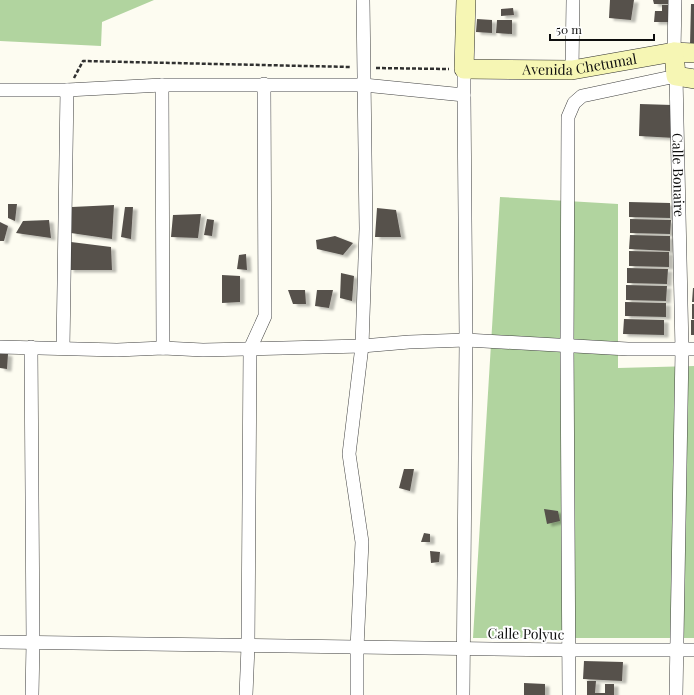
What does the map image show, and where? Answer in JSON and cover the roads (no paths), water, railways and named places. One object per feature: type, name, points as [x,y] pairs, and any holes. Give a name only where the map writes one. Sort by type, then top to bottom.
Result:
[{"type":"street","points":[[357,695],[357,648],[362,542],[349,454],[362,346],[366,229],[363,0]]},
{"type":"street","points":[[463,695],[466,340],[464,63],[466,0]]},
{"type":"street","points":[[572,70],[573,0]]},
{"type":"street","name":"Calle Bonaire","points":[[675,0],[674,52],[688,350],[677,650]]},
{"type":"street","name":"Avenida Chetumal","points":[[464,63],[572,70],[674,52],[694,53]]},
{"type":"street","points":[[569,695],[567,345],[568,117],[574,103],[582,96],[676,76],[694,79]]},
{"type":"street","points":[[246,695],[248,646],[250,349],[265,316],[264,84]]},
{"type":"street","points":[[0,90],[68,90],[162,85],[364,85],[464,95]]},
{"type":"street","points":[[162,85],[164,348]]},
{"type":"street","points":[[63,348],[68,90]]},
{"type":"street","points":[[0,347],[117,350],[164,348],[203,350],[362,346],[409,342],[466,340],[628,349],[688,350]]},
{"type":"street","points":[[31,348],[34,643],[32,695]]},
{"type":"street","name":"Calle Polyuc","points":[[0,642],[357,648],[694,650]]},
{"type":"street","points":[[676,695],[677,650]]}]
